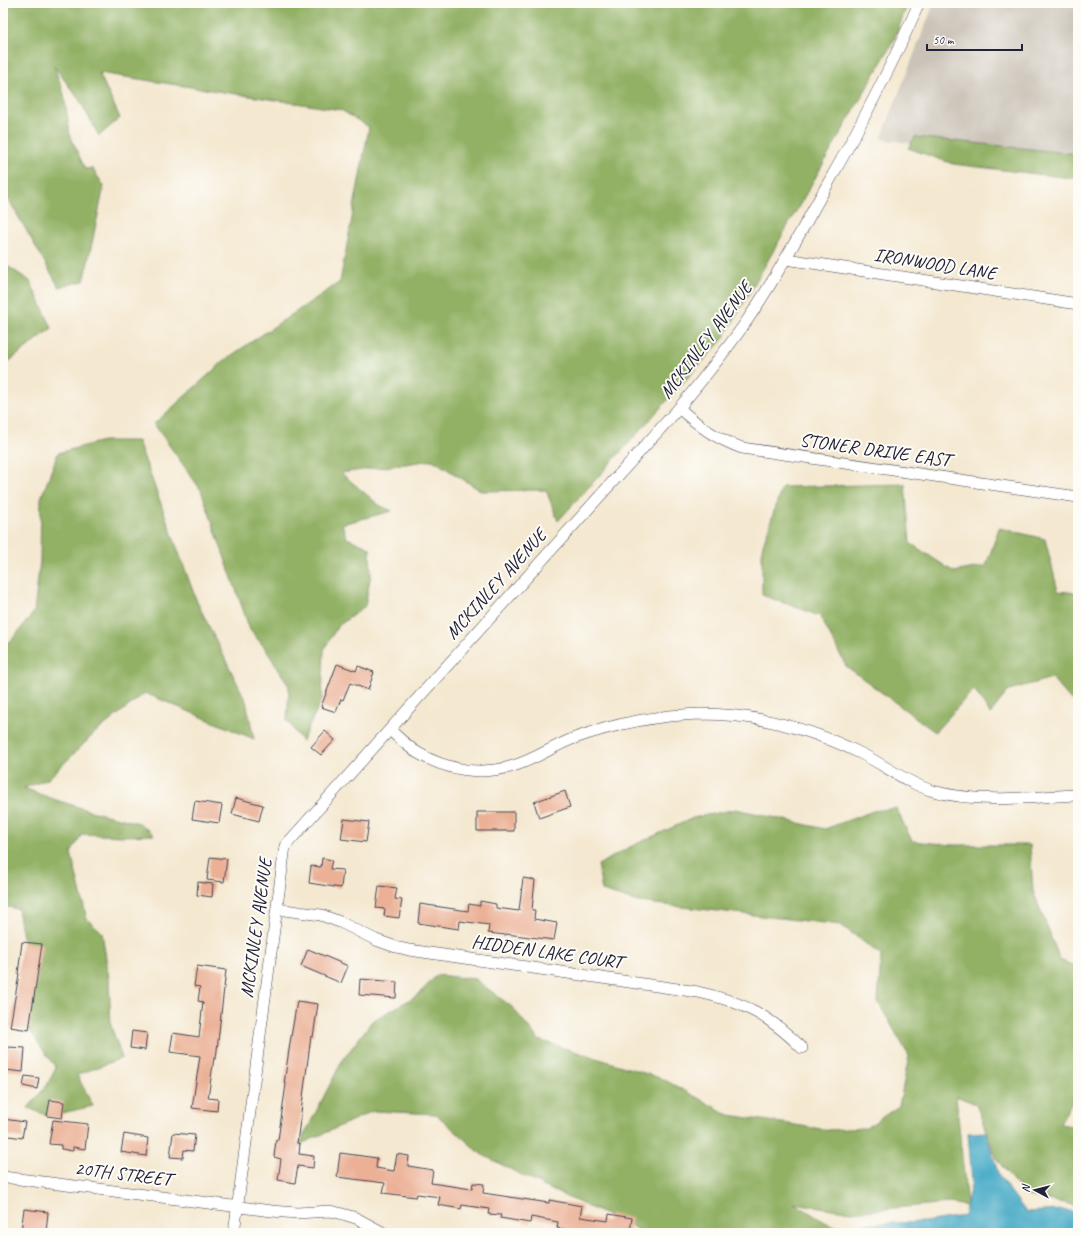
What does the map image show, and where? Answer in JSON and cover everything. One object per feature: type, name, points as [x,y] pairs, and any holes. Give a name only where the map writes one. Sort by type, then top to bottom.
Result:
[{"type":"street","name":"MCKINLEY AVENUE","points":[[234,1233],[285,846],[679,408],[720,358],[747,320],[786,259],[853,138],[884,78],[919,3]]},
{"type":"street","name":"IRONWOOD LANE","points":[[786,259],[1078,304]]},
{"type":"street","name":"STONER DRIVE EAST","points":[[679,408],[709,433],[725,442],[742,448],[1078,497]]},
{"type":"street","points":[[390,730],[418,753],[434,761],[454,768],[474,771],[512,767],[570,740],[601,729],[634,721],[666,716],[701,714],[737,716],[770,721],[802,729],[863,754],[910,782],[931,790],[954,796],[986,799],[1078,795]]},
{"type":"street","name":"HIDDEN LAKE COURT","points":[[277,909],[321,916],[340,922],[376,940],[409,950],[698,992],[723,997],[766,1017],[785,1031],[802,1048]]},
{"type":"street","name":"20TH STREET","points":[[3,1177],[238,1207],[297,1213],[330,1211],[356,1218],[384,1233]]},
{"type":"shaded area","points":[[934,3],[1078,3],[1078,167],[881,139]]},
{"type":"green space","points":[[3,3],[908,3],[894,40],[723,339],[558,521],[546,490],[481,491],[433,460],[341,473],[379,505],[392,511],[342,524],[347,538],[370,548],[371,574],[365,606],[337,627],[324,650],[322,699],[302,741],[287,720],[289,686],[265,648],[250,630],[201,490],[154,424],[226,359],[340,282],[369,127],[341,110],[99,73],[120,118],[99,136],[80,101],[54,66],[64,94],[70,135],[85,169],[92,168],[104,186],[84,281],[59,287],[3,190]]},
{"type":"green space","points":[[915,137],[1078,154],[1078,179],[953,164],[908,148]]},
{"type":"green space","points":[[3,263],[30,281],[52,328],[3,366]]},
{"type":"green space","points":[[103,441],[138,441],[197,602],[246,701],[254,739],[145,693],[96,732],[48,779],[24,788],[94,812],[139,823],[154,835],[122,836],[82,834],[71,853],[87,919],[102,932],[109,979],[111,1026],[122,1058],[77,1075],[93,1106],[49,1116],[28,1108],[47,1085],[56,1068],[21,1017],[29,981],[23,937],[18,909],[3,906],[3,883],[5,881],[3,875],[3,643],[11,641],[34,612],[40,561],[41,498],[58,453]]},
{"type":"green space","points":[[905,484],[910,543],[954,572],[986,566],[999,528],[1045,539],[1058,591],[1078,593],[1078,699],[1071,700],[1052,678],[1009,690],[990,714],[974,689],[935,732],[846,666],[820,616],[762,595],[762,548],[782,487]]},
{"type":"green space","points":[[896,808],[912,841],[953,845],[1030,845],[1033,891],[1060,960],[1077,967],[1078,966],[1078,1090],[1060,1124],[1078,1127],[1078,1206],[1024,1195],[996,1158],[976,1104],[956,1096],[967,1206],[949,1203],[851,1212],[794,1203],[825,1222],[852,1233],[646,1233],[545,1187],[481,1154],[436,1114],[373,1111],[299,1145],[342,1061],[372,1021],[418,995],[437,975],[475,979],[512,1007],[539,1040],[663,1079],[729,1115],[828,1130],[866,1128],[899,1106],[909,1056],[878,1002],[881,955],[841,925],[638,902],[602,891],[598,865],[630,847],[693,818],[736,809],[825,829],[873,811]]},
{"type":"water","points":[[986,1132],[999,1176],[1026,1212],[1062,1210],[1078,1212],[1078,1233],[887,1233],[860,1224],[924,1222],[964,1216],[972,1181],[968,1133]]},
{"type":"building","points":[[337,664],[356,671],[358,666],[374,672],[368,690],[350,683],[336,712],[321,707]]},
{"type":"building","points":[[325,731],[335,740],[321,755],[311,747]]},
{"type":"building","points":[[565,791],[570,807],[539,818],[534,802]]},
{"type":"building","points":[[236,798],[263,805],[259,821],[232,814]]},
{"type":"building","points":[[195,801],[222,805],[219,823],[192,819]]},
{"type":"building","points":[[477,812],[514,812],[514,831],[477,831]]},
{"type":"building","points":[[344,819],[369,822],[366,842],[341,839]]},
{"type":"building","points":[[210,857],[227,859],[224,882],[207,880]]},
{"type":"building","points":[[322,858],[332,860],[330,869],[343,870],[341,888],[309,883],[311,866],[321,867]]},
{"type":"building","points":[[523,878],[535,880],[532,910],[535,910],[534,919],[557,923],[554,940],[488,933],[489,925],[460,921],[459,929],[418,923],[420,904],[468,911],[469,904],[480,906],[480,901],[496,904],[496,908],[519,911]]},
{"type":"building","points":[[198,882],[213,884],[212,897],[197,895]]},
{"type":"building","points":[[379,886],[397,888],[395,899],[402,900],[399,918],[384,916],[385,909],[376,908]]},
{"type":"building","points":[[22,942],[42,944],[29,1030],[10,1027],[19,974]]},
{"type":"building","points":[[308,949],[348,966],[341,983],[301,966]]},
{"type":"building","points":[[197,966],[226,970],[216,1059],[214,1058],[208,1098],[218,1099],[217,1111],[192,1108],[200,1056],[170,1052],[173,1033],[199,1037],[203,1002],[198,1001],[200,987],[194,986]]},
{"type":"building","points":[[360,979],[397,982],[396,998],[359,995]]},
{"type":"building","points":[[297,1001],[318,1004],[313,1037],[311,1036],[297,1143],[300,1144],[299,1154],[314,1156],[313,1168],[298,1166],[295,1183],[278,1180],[281,1159],[274,1157],[276,1140],[278,1140],[286,1084],[284,1084]]},
{"type":"building","points":[[132,1031],[147,1033],[145,1050],[130,1048]]},
{"type":"building","points":[[8,1047],[25,1048],[23,1072],[6,1070]]},
{"type":"building","points":[[25,1076],[39,1078],[37,1089],[23,1086]]},
{"type":"building","points":[[50,1100],[64,1102],[62,1118],[47,1116]]},
{"type":"building","points":[[3,1119],[25,1122],[22,1138],[3,1135]]},
{"type":"building","points":[[53,1120],[88,1124],[85,1149],[73,1147],[73,1151],[61,1149],[61,1145],[49,1144]]},
{"type":"building","points":[[173,1133],[195,1135],[193,1151],[184,1150],[183,1158],[170,1157]]},
{"type":"building","points":[[124,1134],[148,1138],[146,1156],[121,1152]]},
{"type":"building","points":[[340,1153],[377,1158],[376,1168],[394,1171],[397,1154],[409,1156],[408,1166],[433,1170],[431,1183],[472,1189],[473,1183],[484,1184],[483,1193],[549,1203],[549,1200],[582,1206],[580,1217],[608,1221],[609,1214],[632,1218],[630,1233],[587,1233],[557,1228],[558,1222],[531,1217],[530,1223],[500,1218],[501,1215],[488,1214],[489,1209],[462,1205],[461,1209],[438,1205],[440,1197],[417,1194],[416,1197],[383,1193],[385,1183],[337,1177]]},
{"type":"building","points":[[24,1209],[48,1212],[46,1233],[21,1231]]}]
